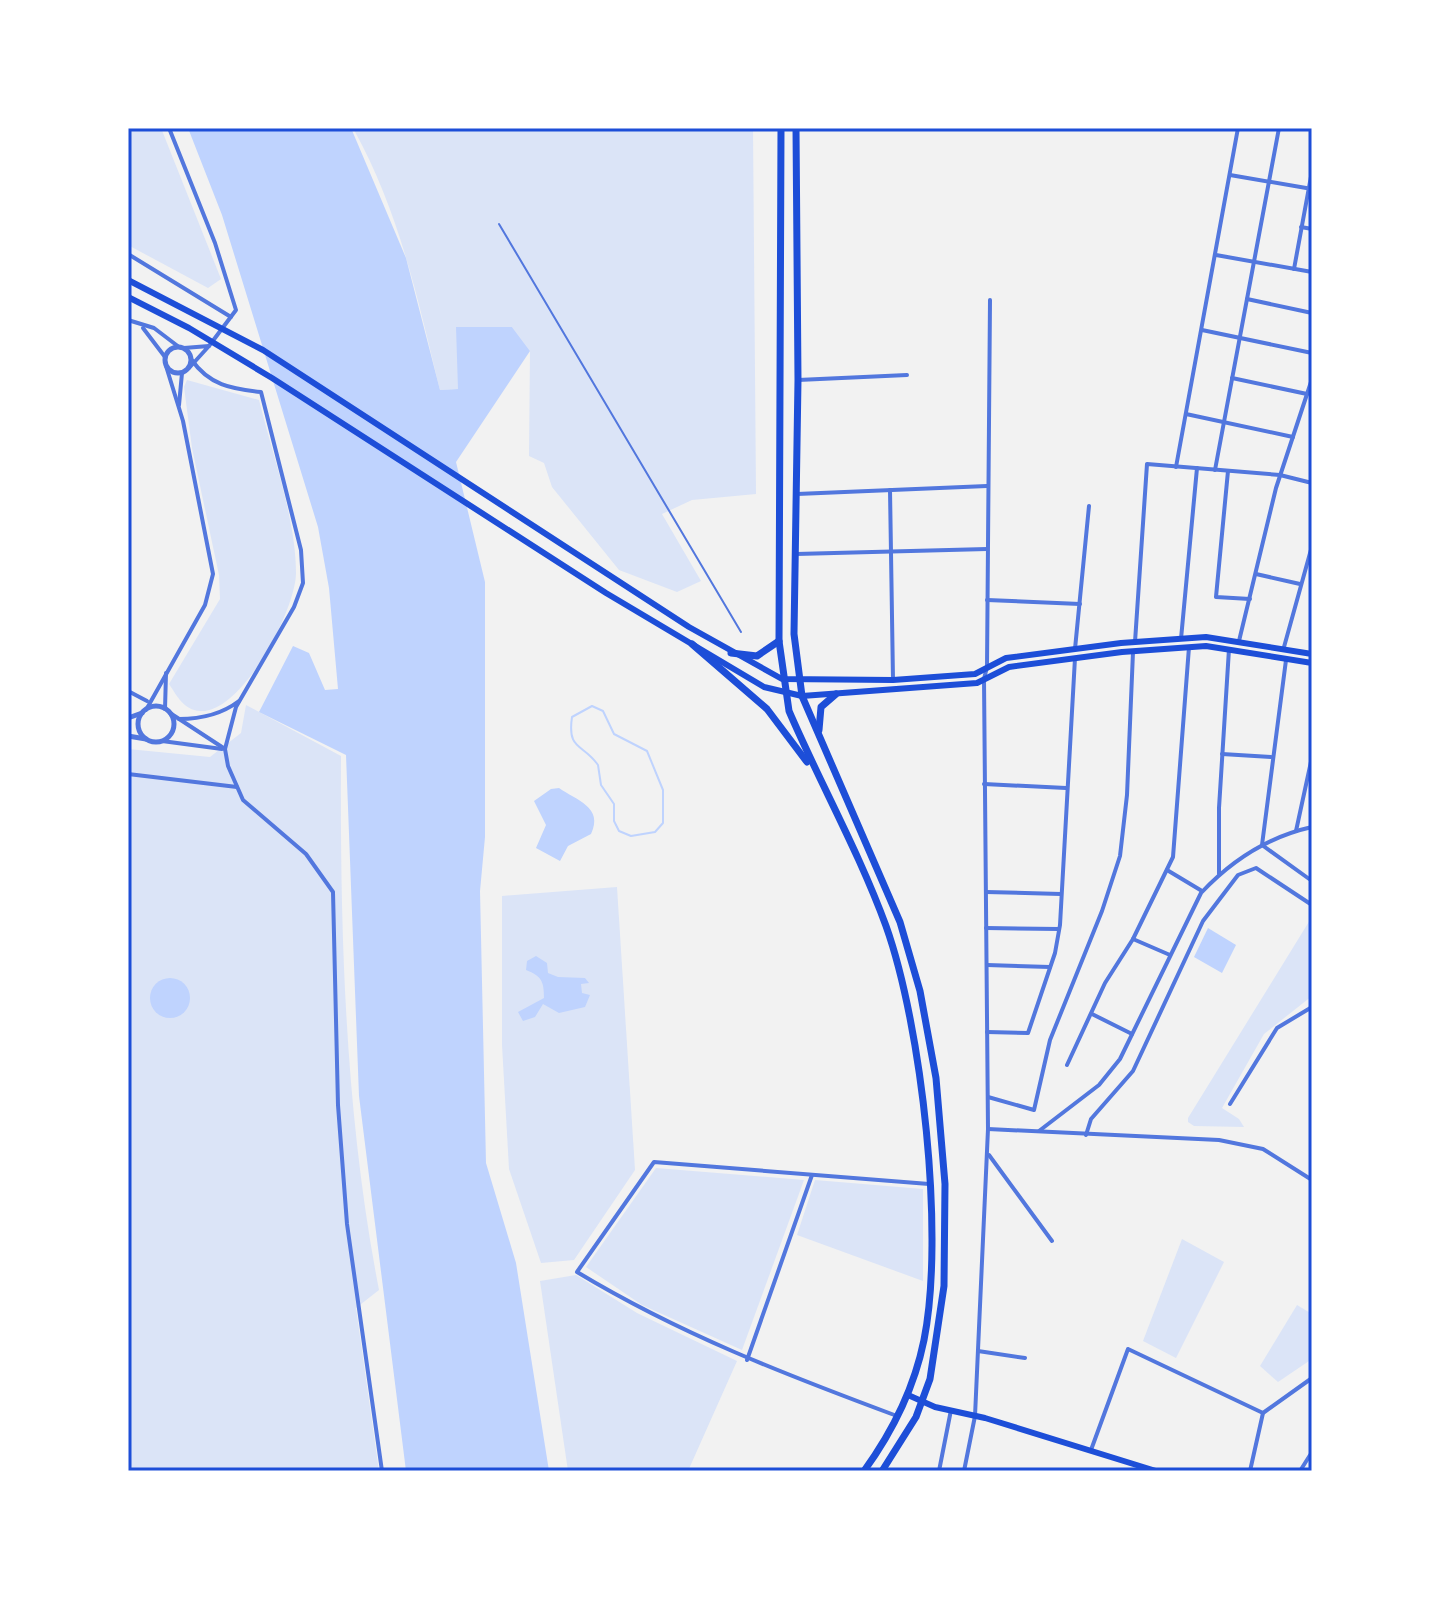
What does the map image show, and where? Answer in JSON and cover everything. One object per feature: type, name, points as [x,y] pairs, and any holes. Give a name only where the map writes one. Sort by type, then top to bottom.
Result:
[{"type":"main road","points":[[781,128],[779,641],[782,679],[784,693],[817,775],[886,927],[912,1036],[929,1184],[930,1285],[924,1339],[908,1395],[864,1471]]},
{"type":"main road","points":[[796,128],[798,380],[793,554],[794,634],[802,696],[900,922],[920,991],[936,1078],[945,1184],[944,1286],[938,1342],[922,1402],[882,1471]]},
{"type":"main road","points":[[128,280],[263,350],[731,653],[782,679],[801,682],[893,680],[975,674],[1006,658],[1135,642],[1206,637],[1284,647],[1312,654]]},
{"type":"main road","points":[[128,297],[189,328],[272,378],[606,593],[764,687],[802,696],[836,694],[984,679],[1009,667],[1189,647],[1229,649],[1312,663]]},
{"type":"main road","points":[[731,653],[757,656],[779,641]]},
{"type":"main road","points":[[692,644],[767,709],[817,775]]},
{"type":"main road","points":[[819,736],[821,707],[836,694]]},
{"type":"main road","points":[[908,1395],[922,1402],[1156,1471]]},
{"type":"street","points":[[169,128],[215,243],[236,310],[209,346],[182,373],[179,408]]},
{"type":"street","points":[[1176,467],[1238,128]]},
{"type":"street","points":[[1215,470],[1279,128]]},
{"type":"street","points":[[1294,269],[1312,171]]},
{"type":"street","points":[[1230,175],[1310,189]]},
{"type":"street","points":[[1301,227],[1312,229]]},
{"type":"street","points":[[128,254],[231,317]]},
{"type":"street","points":[[1216,255],[1312,272]]},
{"type":"street","points":[[1247,299],[1312,313]]},
{"type":"street","points":[[964,1471],[975,1416],[988,1129],[984,679],[987,667],[990,300]]},
{"type":"street","points":[[128,320],[154,328],[182,348],[191,364],[211,381],[227,388],[261,392],[301,550],[303,583],[294,607],[241,699],[225,749],[243,800],[261,819],[306,854],[333,892],[338,1105],[347,1224],[382,1471]]},
{"type":"street","points":[[142,326],[165,357],[179,408],[213,574],[205,605],[139,723],[146,739]]},
{"type":"street","points":[[1202,330],[1312,353]]},
{"type":"street","points":[[165,357],[170,349],[209,346]]},
{"type":"street","points":[[166,366],[173,373],[182,373]]},
{"type":"street","points":[[798,380],[907,375]]},
{"type":"street","points":[[1232,378],[1307,394]]},
{"type":"street","points":[[1239,641],[1280,475],[1312,379]]},
{"type":"street","points":[[1186,414],[1293,437]]},
{"type":"street","points":[[1135,642],[1147,464],[1280,475],[1312,483]]},
{"type":"street","points":[[1181,639],[1197,468]]},
{"type":"street","points":[[1228,471],[1216,597],[1250,599]]},
{"type":"street","points":[[795,494],[987,486]]},
{"type":"street","points":[[890,490],[893,680]]},
{"type":"street","points":[[1075,649],[1089,506]]},
{"type":"street","points":[[1284,647],[1312,546]]},
{"type":"street","points":[[793,554],[987,549]]},
{"type":"street","points":[[1256,574],[1301,584]]},
{"type":"street","points":[[987,600],[1080,604]]},
{"type":"street","points":[[1067,1065],[1105,983],[1133,939],[1173,857],[1189,647]]},
{"type":"street","points":[[1219,874],[1229,649]]},
{"type":"street","points":[[988,1097],[1034,1110],[1050,1040],[1102,911],[1120,856],[1126,810],[1133,651]]},
{"type":"street","points":[[987,1032],[1028,1033],[1059,929],[1075,658]]},
{"type":"street","points":[[1262,845],[1286,658]]},
{"type":"street","points":[[162,741],[174,729],[168,711],[166,671]]},
{"type":"street","points":[[128,691],[148,702]]},
{"type":"street","points":[[179,719],[197,719],[230,708],[241,699]]},
{"type":"street","points":[[128,718],[145,711],[168,711],[225,749]]},
{"type":"street","points":[[128,736],[225,749]]},
{"type":"street","points":[[1222,754],[1271,757]]},
{"type":"street","points":[[1296,831],[1312,757]]},
{"type":"street","points":[[128,774],[237,787]]},
{"type":"street","points":[[984,784],[1066,788]]},
{"type":"street","points":[[1039,1131],[1099,1085],[1132,1034],[1203,891],[1219,874],[1262,845],[1312,827]]},
{"type":"street","points":[[1262,845],[1312,881]]},
{"type":"street","points":[[1086,1135],[1091,1119],[1133,1071],[1203,921],[1238,875],[1256,868],[1312,905]]},
{"type":"street","points":[[1167,870],[1203,891]]},
{"type":"street","points":[[986,892],[1061,894]]},
{"type":"street","points":[[986,928],[1059,929]]},
{"type":"street","points":[[1133,939],[1170,955]]},
{"type":"street","points":[[987,965],[1050,967]]},
{"type":"street","points":[[1230,1104],[1277,1028],[1312,1007]]},
{"type":"street","points":[[1092,1014],[1132,1034]]},
{"type":"street","points":[[988,1129],[1219,1140],[1263,1149],[1312,1180]]},
{"type":"street","points":[[987,1153],[1052,1241]]},
{"type":"street","points":[[898,1416],[747,1360],[639,1310],[577,1272],[654,1162],[929,1184]]},
{"type":"street","points":[[747,1360],[812,1175]]},
{"type":"street","points":[[1091,1450],[1128,1349],[1263,1413]]},
{"type":"street","points":[[978,1351],[1025,1358]]},
{"type":"street","points":[[1250,1471],[1263,1413],[1312,1378]]},
{"type":"street","points":[[939,1471],[951,1410]]},
{"type":"street","points":[[1300,1471],[1312,1452]]},
{"type":"lane","points":[[499,224],[741,632]]},
{"type":"shaded area","points":[[128,128],[161,128],[221,279],[208,288],[128,245]]},
{"type":"shaded area","points":[[353,128],[753,128],[756,494],[692,500],[662,514],[701,581],[677,592],[619,570],[552,487],[544,463],[529,456],[530,351],[512,327],[458,389],[440,390],[395,224]]},
{"type":"shaded area","points":[[187,380],[259,400],[288,509],[296,573],[287,610],[264,657],[233,696],[216,707],[200,711],[185,705],[169,684],[220,599],[219,575],[192,448],[184,387]]},
{"type":"shaded area","points":[[246,705],[341,756],[347,1024],[359,1158],[379,1290],[356,1308],[379,1471],[128,1471],[128,749],[210,757],[241,733]]},
{"type":"shaded area","points":[[617,887],[635,1170],[574,1260],[541,1263],[509,1169],[502,1045],[502,896]]},
{"type":"shaded area","points":[[1310,920],[1312,996],[1264,1034],[1222,1108],[1239,1119],[1244,1127],[1194,1126],[1188,1118]]},
{"type":"shaded area","points":[[656,1168],[804,1180],[742,1350],[642,1305],[586,1267]]},
{"type":"shaded area","points":[[815,1180],[923,1189],[923,1281],[797,1235]]},
{"type":"shaded area","points":[[1182,1239],[1224,1262],[1176,1358],[1143,1341]]},
{"type":"shaded area","points":[[576,1275],[637,1313],[737,1361],[688,1471],[568,1471],[540,1281]]},
{"type":"shaded area","points":[[1297,1305],[1312,1314],[1312,1359],[1278,1382],[1260,1366]]},
{"type":"water","points":[[188,128],[351,128],[406,258],[440,390],[458,389],[456,327],[512,327],[530,351],[456,462],[485,582],[485,837],[480,891],[486,1163],[516,1263],[549,1471],[406,1471],[359,1096],[346,755],[259,712],[293,646],[309,653],[325,690],[338,689],[329,588],[318,527],[222,215]]},
{"type":"water","points":[[559,788],[586,805],[594,817],[591,834],[568,846],[560,861],[536,848],[546,825],[534,801],[551,789]]},
{"type":"water","points":[[1208,928],[1236,945],[1222,973],[1194,957]]},
{"type":"water","points":[[536,956],[547,963],[548,973],[558,977],[585,978],[589,983],[581,984],[582,993],[590,995],[585,1007],[559,1013],[543,1004],[535,1017],[523,1021],[518,1012],[544,998],[541,980],[526,970],[527,961]]},
{"type":"water","points":[[170,978],[184,984],[190,998],[184,1012],[170,1018],[156,1012],[150,998],[156,984]]},
{"type":"waterway","points":[[592,706],[603,711],[614,734],[647,751],[663,790],[663,823],[655,832],[631,836],[619,831],[614,821],[614,804],[601,785],[598,765],[572,736],[572,717],[592,706]]}]
